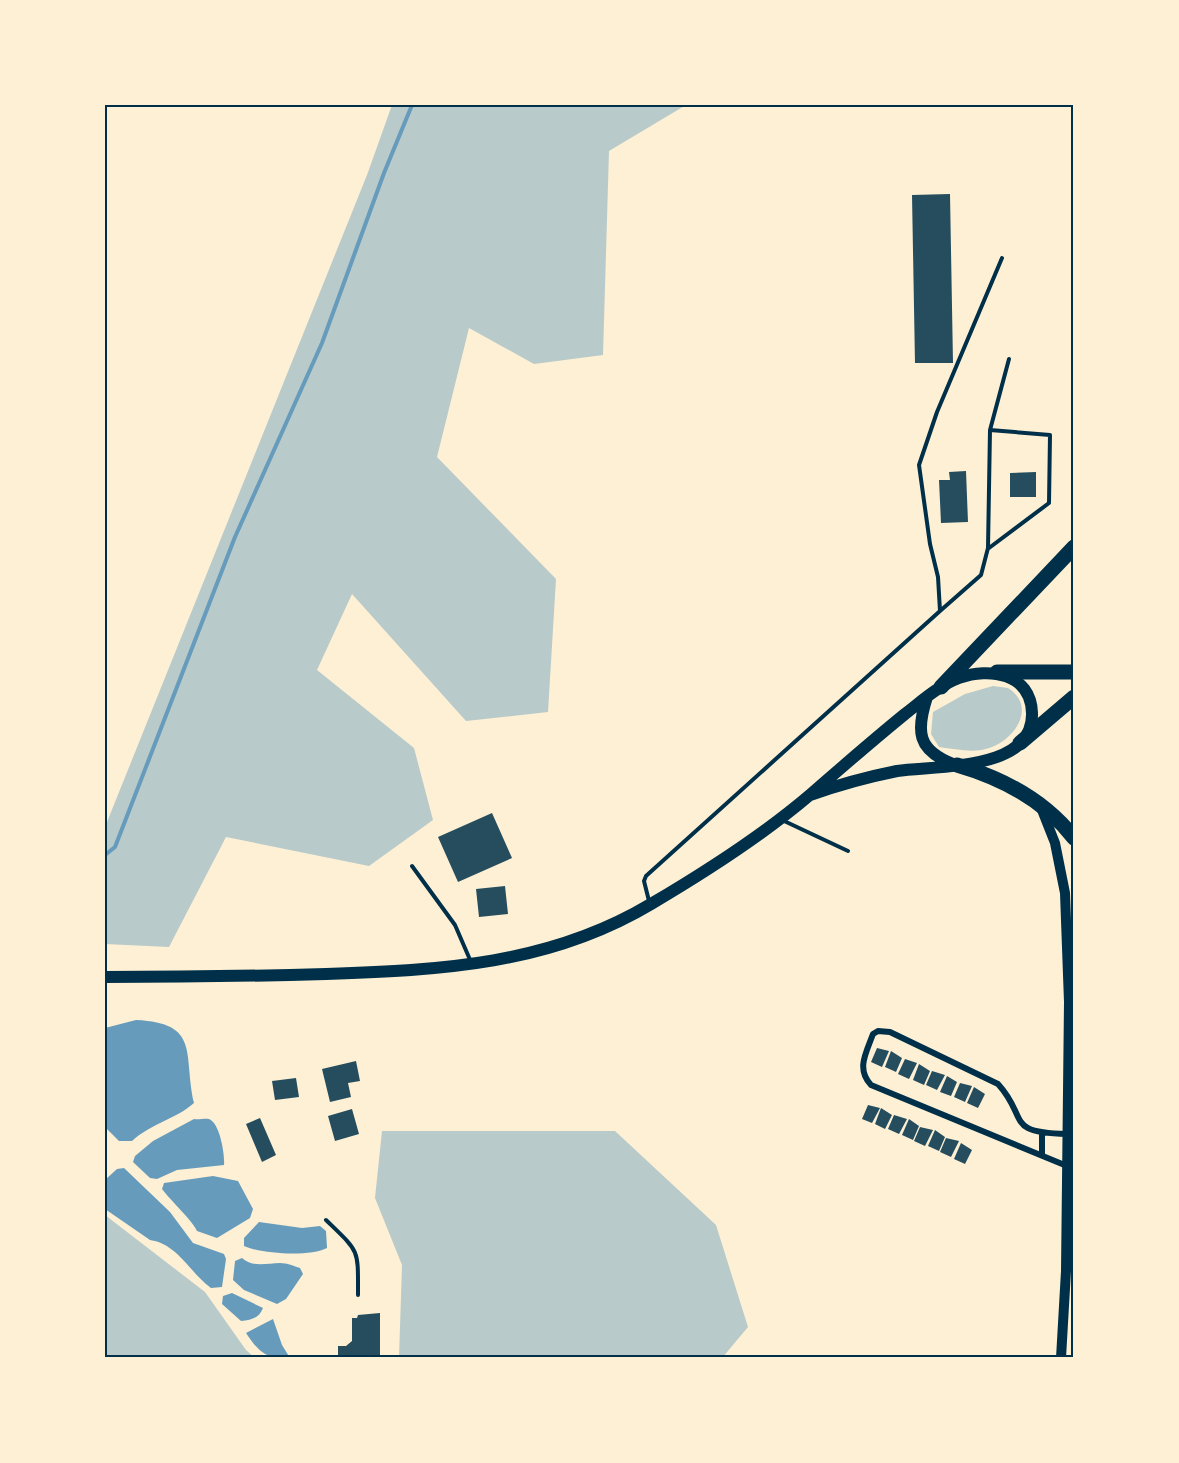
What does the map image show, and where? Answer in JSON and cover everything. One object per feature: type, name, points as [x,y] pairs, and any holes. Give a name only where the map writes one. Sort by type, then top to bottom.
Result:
[{"type":"highway","points":[[941,687],[1074,547]]},
{"type":"highway","points":[[997,672],[1074,672]]},
{"type":"highway","points":[[1020,743],[1074,698]]},
{"type":"highway","points":[[957,765],[992,777],[1040,805],[1074,838]]},
{"type":"main road","points":[[105,977],[417,971],[512,958],[602,930],[650,905],[721,862],[810,795],[854,755],[941,687],[968,676],[997,672],[1012,677],[1023,687],[1031,701],[1033,716],[1029,731],[1020,743],[1001,756],[979,763],[882,774],[810,795]]},
{"type":"main road","points":[[927,698],[920,724],[925,747],[938,758],[957,765]]},
{"type":"main road","points":[[1040,805],[1055,843],[1065,893],[1069,1002],[1066,1270],[1061,1358]]},
{"type":"street","points":[[1067,1134],[1042,1134],[1025,1127],[1016,1119],[1006,1092],[998,1084],[890,1032],[878,1031],[873,1034],[862,1068],[863,1076],[871,1085],[1067,1166]]},
{"type":"street","points":[[1042,1134],[1042,1155]]},
{"type":"lane","points":[[940,611],[938,577],[930,544],[919,465],[937,412],[1002,258]]},
{"type":"lane","points":[[650,905],[644,881],[646,876],[979,578],[988,549],[990,430],[1009,359]]},
{"type":"lane","points":[[988,549],[1049,503],[1050,446],[1050,435],[990,430]]},
{"type":"lane","points":[[779,819],[848,851]]},
{"type":"lane","points":[[412,866],[455,925],[472,965]]},
{"type":"lane","points":[[327,1220],[352,1245],[358,1255],[358,1295]]},
{"type":"shaded area","points":[[392,105],[686,105],[609,151],[603,355],[534,364],[469,328],[437,457],[556,579],[548,712],[466,721],[352,594],[317,670],[414,748],[433,820],[369,866],[226,837],[169,947],[105,944],[105,827],[367,175]]},
{"type":"shaded area","points":[[993,686],[1008,688],[1017,696],[1021,705],[1022,715],[1013,732],[1005,740],[986,749],[975,751],[939,747],[931,734],[933,712],[965,694]]},
{"type":"shaded area","points":[[382,1131],[615,1131],[716,1225],[748,1327],[722,1358],[399,1358],[402,1265],[375,1198]]},
{"type":"shaded area","points":[[105,1215],[205,1292],[246,1350],[255,1358],[105,1358]]},
{"type":"water","points":[[136,1020],[157,1022],[171,1027],[180,1035],[188,1056],[194,1103],[132,1141],[119,1141],[105,1127],[105,1028]]},
{"type":"water","points":[[194,1119],[209,1119],[216,1126],[223,1147],[224,1165],[177,1170],[157,1179],[150,1178],[133,1162],[135,1156],[153,1141]]},
{"type":"water","points":[[124,1168],[170,1212],[193,1243],[224,1254],[226,1259],[222,1287],[211,1288],[168,1247],[150,1240],[105,1209],[105,1180],[117,1169]]},
{"type":"water","points":[[213,1176],[238,1181],[253,1209],[250,1218],[217,1238],[197,1231],[162,1189],[164,1183]]},
{"type":"water","points":[[259,1222],[302,1228],[320,1226],[326,1231],[327,1248],[309,1253],[286,1253],[262,1251],[244,1246],[244,1238]]},
{"type":"water","points":[[242,1258],[255,1264],[288,1264],[300,1268],[303,1274],[286,1299],[277,1304],[244,1290],[233,1280],[235,1261]]},
{"type":"water","points":[[232,1293],[263,1308],[255,1318],[241,1321],[222,1304],[223,1296]]},
{"type":"water","points":[[273,1319],[282,1345],[290,1358],[269,1356],[255,1346],[246,1333]]},
{"type":"building","points":[[950,194],[953,363],[915,363],[912,195]]},
{"type":"building","points":[[966,471],[968,522],[941,523],[939,480],[950,480],[949,472]]},
{"type":"building","points":[[1036,472],[1036,497],[1010,497],[1010,473]]},
{"type":"building","points":[[492,813],[512,858],[458,882],[438,837]]},
{"type":"building","points":[[505,886],[508,914],[479,917],[476,889]]},
{"type":"building","points":[[877,1048],[889,1051],[882,1067],[871,1062]]},
{"type":"building","points":[[891,1051],[902,1058],[896,1072],[885,1067]]},
{"type":"building","points":[[905,1059],[917,1063],[909,1079],[898,1074]]},
{"type":"building","points":[[356,1061],[360,1081],[348,1083],[351,1097],[330,1102],[322,1069]]},
{"type":"building","points":[[919,1064],[930,1071],[924,1085],[913,1080]]},
{"type":"building","points":[[932,1071],[945,1075],[937,1090],[926,1085]]},
{"type":"building","points":[[947,1076],[957,1082],[951,1096],[940,1092]]},
{"type":"building","points":[[296,1078],[299,1097],[275,1100],[272,1081]]},
{"type":"building","points":[[960,1083],[972,1086],[965,1102],[954,1097]]},
{"type":"building","points":[[974,1087],[985,1094],[978,1108],[967,1103]]},
{"type":"building","points":[[868,1105],[880,1108],[872,1123],[862,1119]]},
{"type":"building","points":[[881,1108],[892,1115],[885,1129],[875,1124]]},
{"type":"building","points":[[352,1109],[359,1134],[335,1141],[328,1116]]},
{"type":"building","points":[[894,1115],[907,1119],[899,1134],[888,1129]]},
{"type":"building","points":[[260,1118],[276,1155],[262,1162],[246,1124]]},
{"type":"building","points":[[909,1119],[919,1126],[913,1140],[902,1135]]},
{"type":"building","points":[[920,1127],[933,1130],[925,1146],[914,1141]]},
{"type":"building","points":[[935,1130],[945,1137],[939,1151],[928,1146]]},
{"type":"building","points":[[946,1138],[959,1141],[951,1157],[940,1152]]},
{"type":"building","points":[[961,1143],[972,1150],[965,1164],[954,1159]]},
{"type":"building","points":[[380,1313],[380,1358],[338,1358],[338,1346],[346,1346],[352,1341],[352,1318],[357,1318],[358,1315]]},
{"type":"waterway","points":[[105,855],[115,847],[235,537],[322,343],[384,173],[412,105]]}]
